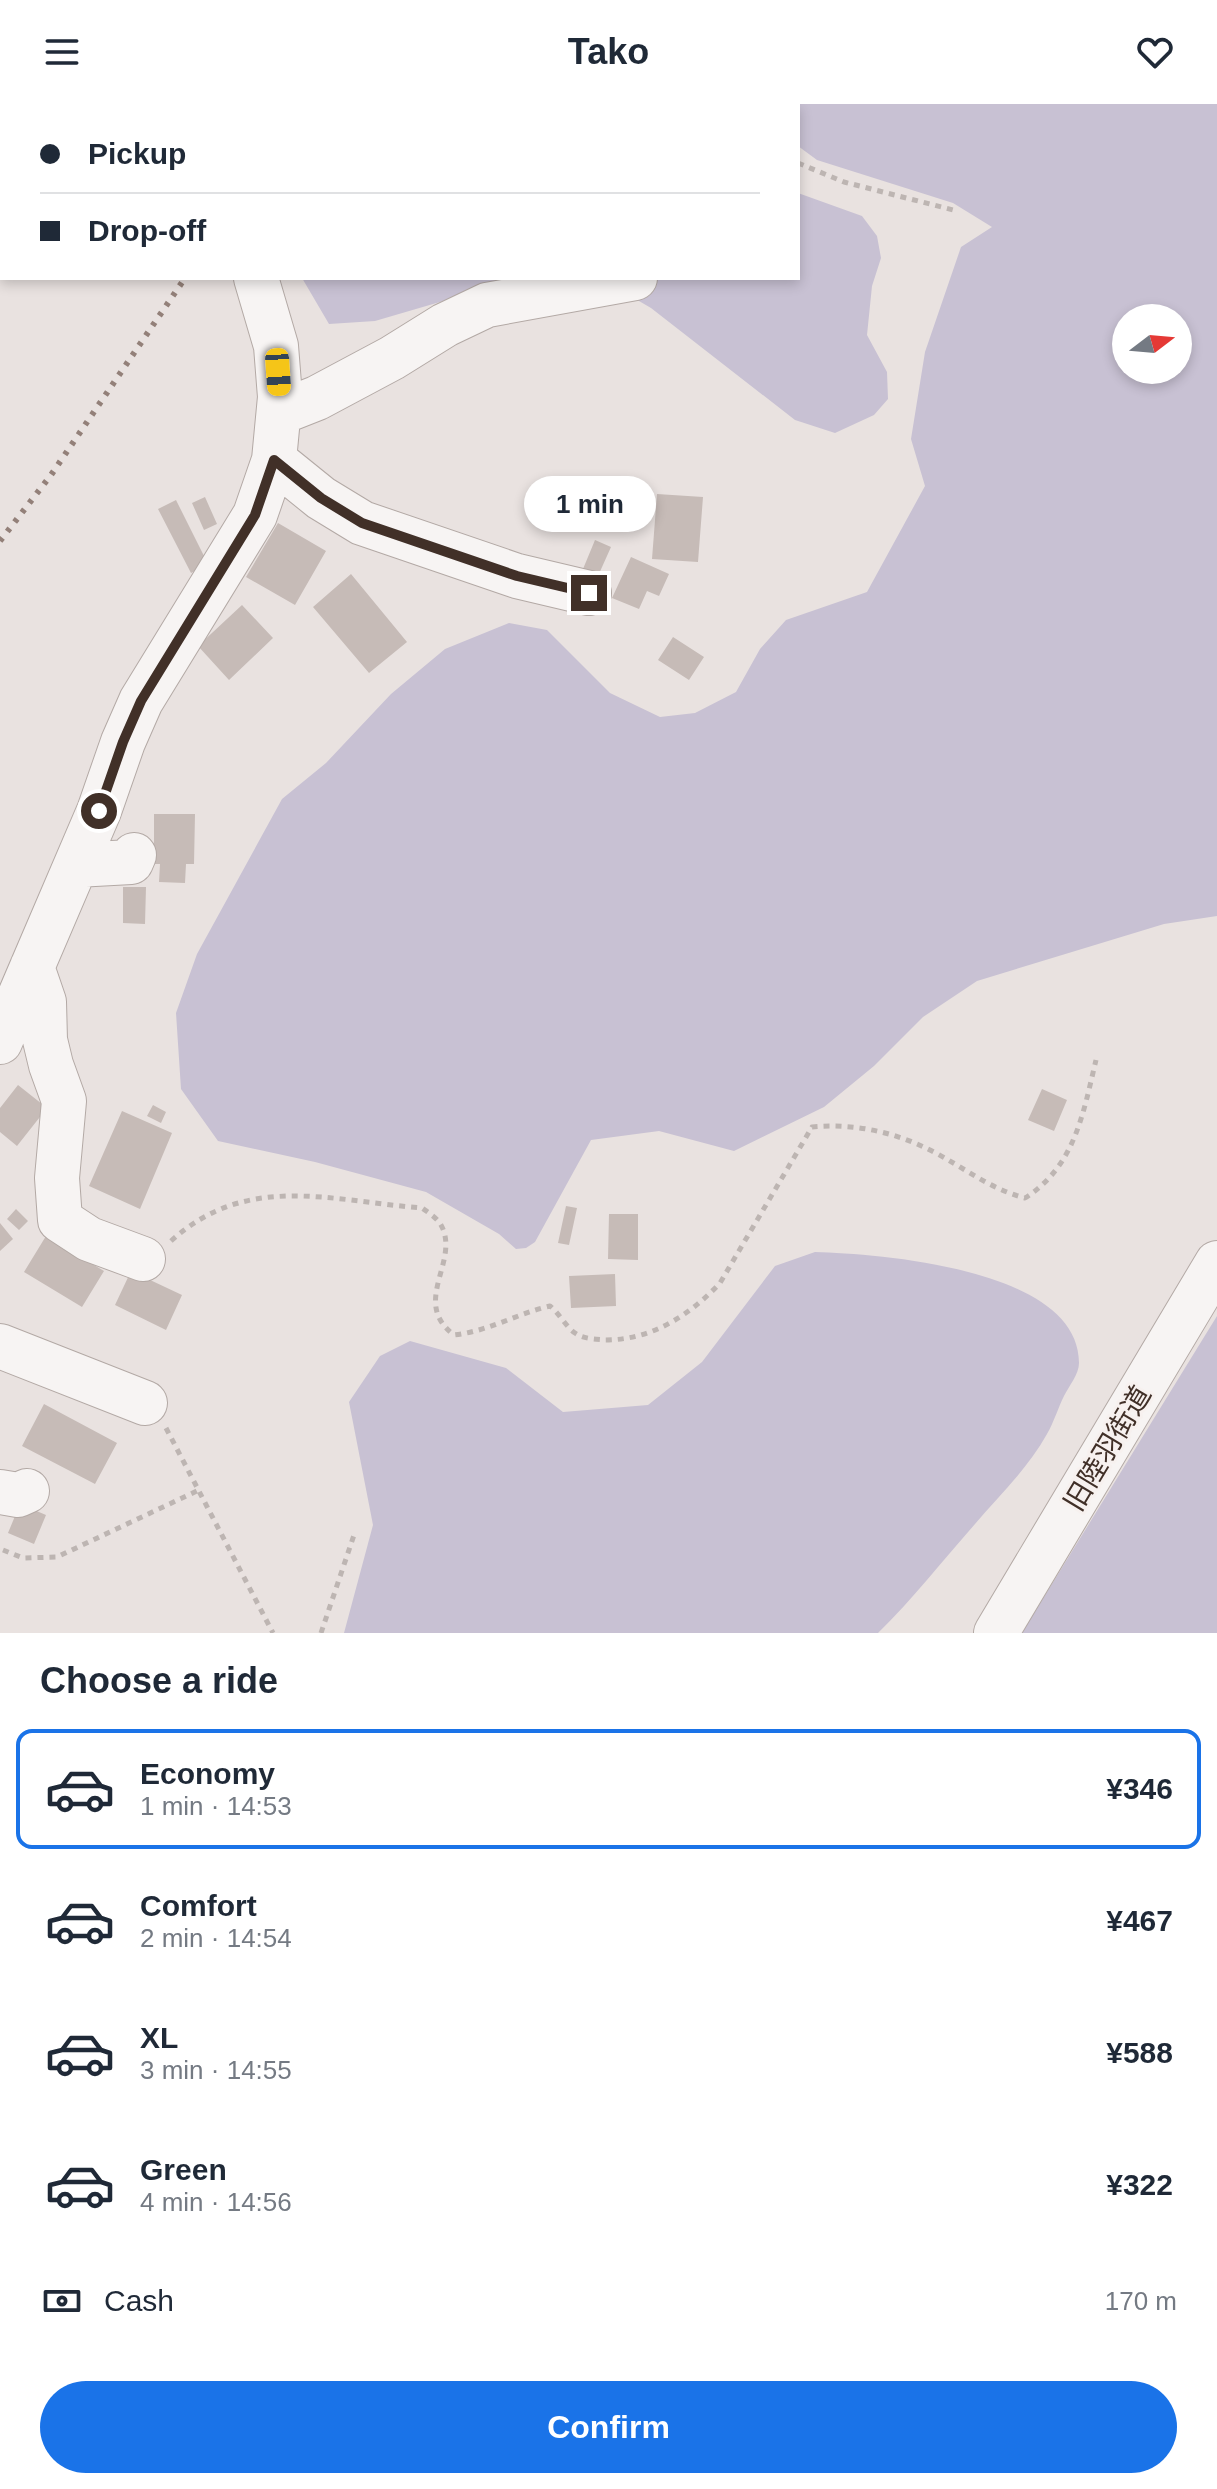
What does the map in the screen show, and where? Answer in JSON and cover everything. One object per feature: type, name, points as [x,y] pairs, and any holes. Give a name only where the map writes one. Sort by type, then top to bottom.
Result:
[{"type":"street","points":[[0,1042],[76,865],[141,701],[255,515],[274,460],[279,413],[276,346],[257,280]]},
{"type":"street","points":[[279,413],[317,398],[392,358],[445,325],[487,305],[624,280]]},
{"type":"street","points":[[274,460],[321,498],[362,523],[517,576],[589,593]]},
{"type":"street","points":[[76,865],[131,862],[134,855]]},
{"type":"street","points":[[32,967],[44,1002],[45,1040],[64,1101],[57,1178],[60,1220],[89,1239],[143,1259]]},
{"type":"street","name":"旧陸羽街道","points":[[996,1633],[1217,1263]]},
{"type":"street","points":[[0,1346],[145,1403]]},
{"type":"path","points":[[800,164],[844,182],[957,211]]},
{"type":"path","points":[[143,1259],[165,1248],[203,1216],[248,1198],[280,1195],[422,1208],[440,1221],[446,1236],[435,1302],[442,1326],[454,1335],[480,1332],[550,1306],[562,1316],[573,1333],[592,1339],[626,1340],[672,1323],[700,1304],[720,1283],[812,1127],[870,1128],[931,1150],[998,1191],[1025,1198],[1049,1179],[1069,1153],[1080,1127],[1096,1060]]},
{"type":"path","points":[[145,1403],[166,1428],[273,1633]]},
{"type":"path","points":[[3,1550],[23,1558],[57,1557],[199,1490]]},
{"type":"path","points":[[321,1633],[354,1535]]},
{"type":"shaded area","points":[[800,104],[1217,104],[1217,916],[1164,924],[977,981],[923,1017],[874,1066],[824,1107],[734,1151],[659,1131],[591,1140],[535,1242],[526,1248],[516,1249],[499,1234],[426,1192],[315,1162],[218,1141],[181,1089],[176,1013],[197,954],[282,799],[326,763],[391,694],[445,649],[509,623],[547,630],[610,693],[660,717],[695,713],[736,692],[760,649],[786,620],[867,592],[925,486],[911,439],[925,352],[961,247],[992,227],[953,203],[817,160],[800,147]]},
{"type":"shaded area","points":[[800,194],[862,216],[877,236],[881,258],[872,286],[867,335],[887,372],[888,399],[874,415],[835,433],[795,420],[651,308],[615,287],[474,292],[375,321],[329,324],[303,280],[800,280]]},
{"type":"shaded area","points":[[815,1252],[928,1263],[1013,1287],[1047,1306],[1070,1331],[1079,1363],[1076,1376],[1032,1458],[878,1633],[344,1633],[373,1525],[349,1402],[380,1356],[410,1341],[506,1368],[563,1412],[648,1405],[702,1362],[775,1266]]},
{"type":"shaded area","points":[[1217,1316],[1217,1633],[1023,1633],[1023,1631]]},
{"type":"building","points":[[657,494],[703,497],[698,562],[652,559]]},
{"type":"building","points":[[205,497],[217,524],[204,530],[192,503]]},
{"type":"building","points":[[176,500],[208,564],[191,573],[158,509]]},
{"type":"building","points":[[278,523],[326,551],[295,605],[246,577]]},
{"type":"building","points":[[595,540],[611,547],[598,576],[583,569]]},
{"type":"building","points":[[631,557],[669,574],[659,596],[647,591],[639,609],[612,598]]},
{"type":"building","points":[[351,574],[407,642],[369,673],[313,607]]},
{"type":"building","points":[[242,605],[273,638],[229,680],[198,646]]},
{"type":"building","points":[[673,637],[704,657],[689,680],[658,660]]},
{"type":"building","points":[[154,814],[195,814],[194,864],[186,864],[185,883],[159,882],[160,864],[154,864]]},
{"type":"building","points":[[123,887],[146,887],[145,924],[123,923]]},
{"type":"building","points":[[18,1085],[47,1108],[17,1146],[0,1132],[0,1108]]},
{"type":"building","points":[[1042,1089],[1067,1100],[1054,1131],[1028,1120]]},
{"type":"building","points":[[153,1105],[166,1112],[161,1123],[147,1116]]},
{"type":"building","points":[[122,1111],[172,1133],[140,1209],[89,1186]]},
{"type":"building","points":[[566,1206],[577,1208],[569,1245],[558,1243]]},
{"type":"building","points":[[16,1209],[28,1221],[19,1230],[7,1219]]},
{"type":"building","points":[[609,1214],[638,1214],[638,1260],[608,1259]]},
{"type":"building","points":[[0,1223],[13,1239],[0,1251]]},
{"type":"building","points":[[46,1236],[104,1271],[82,1307],[24,1272]]},
{"type":"building","points":[[131,1271],[182,1295],[166,1330],[115,1305]]},
{"type":"building","points":[[615,1274],[616,1306],[571,1308],[569,1276]]},
{"type":"building","points":[[44,1404],[117,1443],[95,1484],[22,1446]]},
{"type":"building","points":[[20,1504],[46,1515],[34,1544],[8,1533]]},
{"type":"railway","points":[[0,541],[51,475],[184,280]]},
{"type":"route","points":[[99,811],[141,701],[255,515],[274,460],[321,498],[362,523],[517,576],[589,593]]}]
